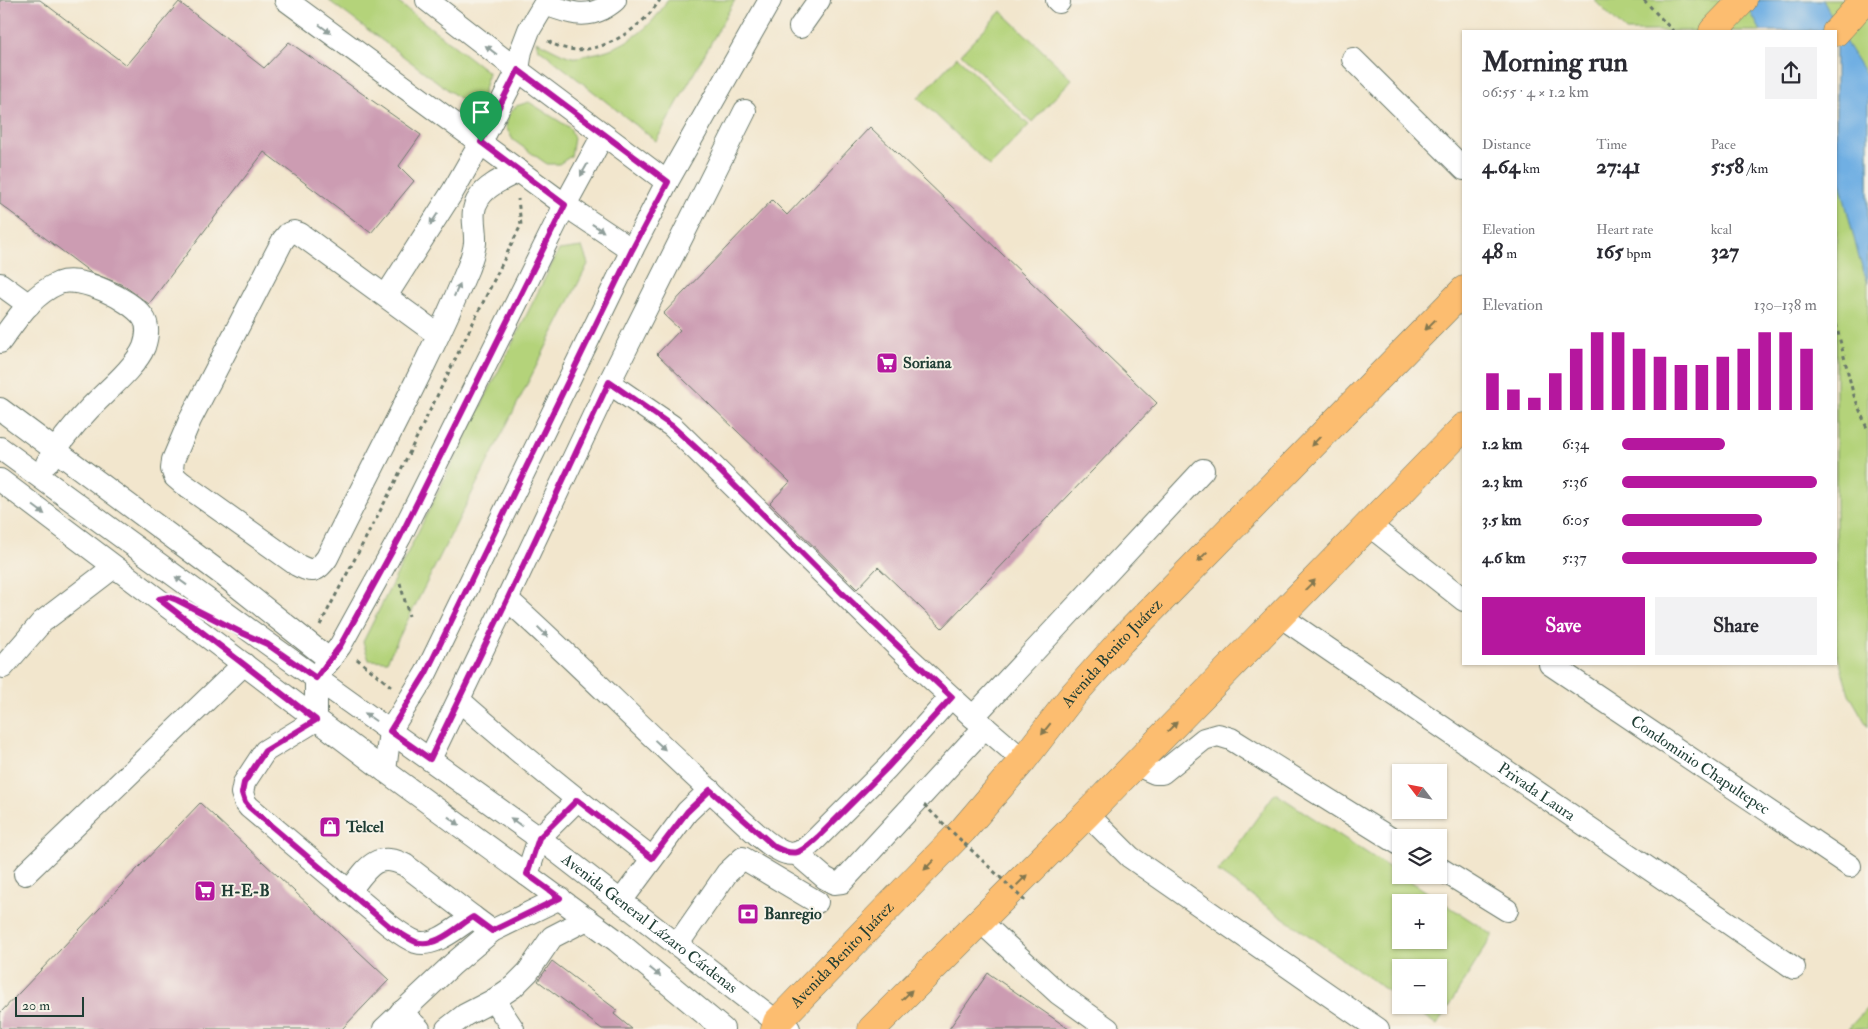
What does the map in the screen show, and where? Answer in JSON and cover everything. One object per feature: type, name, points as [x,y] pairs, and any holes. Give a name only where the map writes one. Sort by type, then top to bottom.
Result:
[{"type":"main road","points":[[1714,30],[1743,0]]},
{"type":"main road","points":[[1837,31],[1865,0]]},
{"type":"main road","name":"Avenida Benito Juárez","points":[[780,1027],[963,830],[1074,694],[1121,641],[1462,292]]},
{"type":"main road","points":[[882,1025],[980,921],[1087,814],[1462,429]]},
{"type":"street","points":[[286,0],[565,205],[632,250]]},
{"type":"street","points":[[427,0],[603,135],[668,182]]},
{"type":"street","points":[[386,296],[449,197],[481,142],[518,70],[521,52],[529,30],[546,2],[575,14],[593,13],[612,4],[615,0]]},
{"type":"street","points":[[385,772],[390,731],[435,656],[632,250],[770,0]]},
{"type":"street","points":[[800,28],[819,0]]},
{"type":"street","points":[[1353,60],[1462,167]]},
{"type":"street","points":[[430,759],[609,382],[745,111]]},
{"type":"street","points":[[316,720],[316,678],[335,653],[400,537],[565,205],[603,135]]},
{"type":"street","points":[[437,334],[300,234],[294,232],[288,234],[190,420],[173,460],[172,469],[175,476],[296,565],[306,570],[314,570],[320,566],[326,558],[390,434],[437,334],[474,254],[475,206],[483,193],[519,171]]},
{"type":"street","points":[[449,197],[474,213]]},
{"type":"street","points":[[0,342],[38,295],[60,283],[77,281],[107,292],[135,309],[145,318],[147,333],[144,348],[134,363],[65,435],[38,477]]},
{"type":"street","points":[[0,284],[29,305]]},
{"type":"street","points":[[609,382],[672,426],[712,462],[839,590],[1022,760]]},
{"type":"street","points":[[0,409],[223,575],[335,653]]},
{"type":"street","name":"Avenida General Lázaro Cárdenas","points":[[0,448],[267,644],[539,838],[780,1027]]},
{"type":"street","points":[[797,854],[829,881],[834,883],[842,882],[979,722],[1203,470]]},
{"type":"street","points":[[0,480],[173,610]]},
{"type":"street","points":[[1369,526],[1462,598]]},
{"type":"street","points":[[3,667],[42,622],[114,567]]},
{"type":"street","points":[[267,644],[177,600],[169,597],[159,599],[385,772],[560,898],[723,1029]]},
{"type":"street","points":[[507,600],[710,790],[775,847],[786,854],[797,854],[813,843],[874,782],[952,697]]},
{"type":"street","name":"Privada Laura","points":[[1280,616],[1794,968]]},
{"type":"street","points":[[25,874],[244,664]]},
{"type":"street","name":"Condominio Chapultepec","points":[[1551,665],[1850,866]]},
{"type":"street","points":[[459,700],[500,737],[652,858]]},
{"type":"street","points":[[316,720],[265,751],[244,783],[242,793],[245,802],[389,926],[408,938],[418,943],[436,941],[473,917]]},
{"type":"street","points":[[1144,755],[1146,769],[1155,773],[1162,773],[1204,738],[1218,735],[1231,739],[1392,839]]},
{"type":"street","points":[[621,901],[687,812],[710,790]]},
{"type":"street","points":[[527,874],[539,838],[577,800]]},
{"type":"street","points":[[1087,814],[1130,856],[1378,1029]]},
{"type":"street","points":[[677,945],[727,873],[743,858],[817,902]]},
{"type":"street","points":[[349,892],[367,869],[376,862],[384,859],[393,859],[405,865],[492,931]]},
{"type":"street","points":[[1447,873],[1507,910]]},
{"type":"street","points":[[384,1029],[492,931],[560,898]]},
{"type":"street","points":[[448,1029],[465,1015],[494,1000],[513,987],[528,972],[552,937],[587,919]]},
{"type":"street","points":[[980,921],[1058,993],[1108,1029]]},
{"type":"street","points":[[494,1000],[513,1029]]},
{"type":"street","points":[[401,1012],[419,1029]]},
{"type":"path","points":[[1644,0],[1672,30]]},
{"type":"path","points":[[1837,328],[1853,393],[1868,431]]},
{"type":"path","points":[[400,582],[410,616]]},
{"type":"path","points":[[335,653],[409,701]]},
{"type":"path","points":[[924,805],[1025,901]]},
{"type":"green space","points":[[328,0],[395,0],[488,72],[483,95],[463,101]]},
{"type":"green space","points":[[667,0],[735,0],[656,141],[538,48],[536,41],[572,57],[614,48],[645,29]]},
{"type":"green space","points":[[1594,0],[1868,0],[1868,727],[1849,694],[1837,653],[1837,30],[1625,30]]},
{"type":"green space","points":[[1001,11],[1072,79],[1032,122],[961,54]]},
{"type":"green space","points":[[957,57],[1029,125],[990,166],[918,98]]},
{"type":"green space","points":[[529,102],[570,128],[574,138],[571,156],[559,164],[547,164],[513,140],[506,127],[508,116],[516,106]]},
{"type":"green space","points":[[582,247],[588,264],[387,661],[369,660],[363,642],[559,250]]},
{"type":"green space","points":[[1275,793],[1392,869],[1392,884],[1415,884],[1430,894],[1392,894],[1392,949],[1447,949],[1447,905],[1493,935],[1447,1009],[1447,959],[1392,959],[1392,994],[1218,872]]},
{"type":"green space","points":[[1868,1007],[1868,1029],[1848,1029]]},
{"type":"green space","points":[[1421,1014],[1444,1014],[1437,1025]]},
{"type":"water","points":[[1744,0],[1823,0],[1868,78],[1868,283],[1859,258],[1837,170],[1837,30],[1760,30]]},
{"type":"building","points":[[0,0],[40,0],[126,65],[179,2],[264,68],[289,42],[421,135],[399,166],[414,181],[371,233],[264,152],[149,304],[123,285],[90,272],[0,204]]},
{"type":"building","points":[[870,127],[1157,403],[942,628],[878,567],[857,589],[770,503],[790,482],[657,354],[680,330],[663,314],[772,200],[787,215]]},
{"type":"building","name":"H-E-B","points":[[200,803],[389,980],[342,1029],[0,1029],[0,1013]]},
{"type":"building","points":[[552,961],[617,1010],[614,1014],[632,1029],[602,1029],[538,981]]},
{"type":"building","points":[[988,973],[1069,1029],[949,1029]]},
{"type":"place","name":"Soriana","points":[[887,363]]},
{"type":"place","name":"Telcel","points":[[330,827]]},
{"type":"place","name":"H-E-B","points":[[205,891]]},
{"type":"place","name":"Banregio","points":[[748,914]]},
{"type":"route","points":[[518,70],[668,182],[632,250],[426,673],[390,731],[430,759],[609,382],[672,426],[705,456],[839,590],[952,697],[887,768],[807,848],[797,854],[786,854],[775,847],[710,790],[687,812],[652,858],[577,800],[539,838],[527,874],[560,898],[492,931],[473,917],[436,941],[418,943],[389,926],[245,802],[242,793],[244,783],[250,771],[265,751],[316,720],[159,599],[169,597],[177,600],[267,644],[316,678],[340,646],[400,537],[565,205],[481,142],[518,70]]}]
